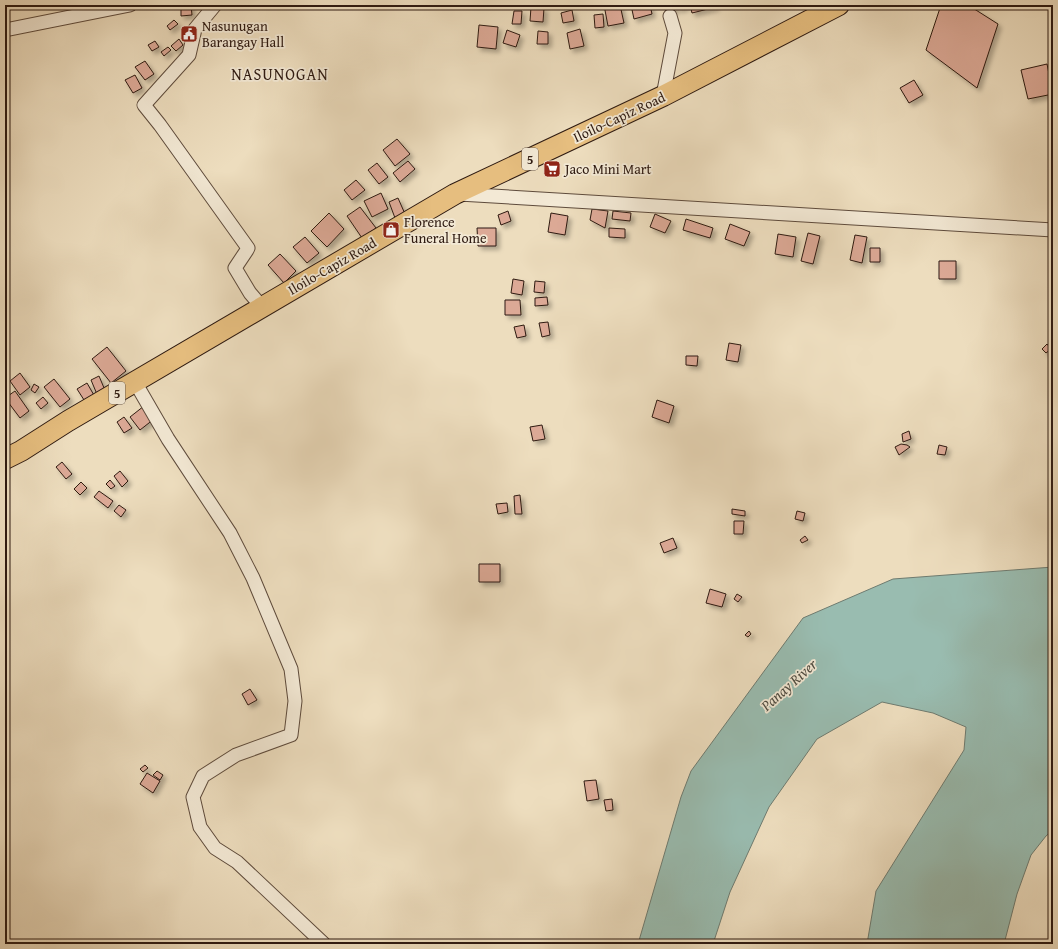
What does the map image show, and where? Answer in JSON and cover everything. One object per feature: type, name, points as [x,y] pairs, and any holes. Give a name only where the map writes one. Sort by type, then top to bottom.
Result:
[{"type":"highway","name":"Iloilo-Capiz Road","points":[[5,459],[21,451],[135,382],[455,194],[663,96],[839,5]]},
{"type":"street","points":[[5,30],[130,5]]},
{"type":"street","points":[[215,5],[194,30],[189,55],[144,105],[248,248],[235,268],[250,293],[262,307]]},
{"type":"street","points":[[663,96],[675,33],[670,16]]},
{"type":"street","points":[[455,194],[1053,230]]},
{"type":"street","points":[[135,382],[168,439],[230,533],[253,578],[291,670],[295,701],[291,735],[236,754],[203,776],[193,797],[200,827],[216,848],[237,862],[324,944]]},
{"type":"water","name":"Panay River","points":[[1053,567],[1053,830],[1046,836],[1031,855],[1017,894],[1004,944],[867,944],[876,891],[964,750],[966,727],[933,713],[882,702],[817,739],[769,807],[730,892],[713,944],[638,944],[681,797],[691,771],[803,618],[893,579]]},
{"type":"building","points":[[181,5],[191,5],[192,15],[181,16]]},
{"type":"building","points":[[604,5],[620,5],[624,23],[608,26]]},
{"type":"building","points":[[631,5],[650,5],[652,14],[634,19]]},
{"type":"building","points":[[664,5],[674,5],[675,10],[667,13]]},
{"type":"building","points":[[676,5],[685,5],[686,7],[678,9]]},
{"type":"building","points":[[690,5],[716,5],[716,7],[692,13]]},
{"type":"building","points":[[941,5],[968,5],[998,24],[977,88],[926,50]]},
{"type":"building","points":[[531,7],[544,8],[543,22],[530,21]]},
{"type":"building","points":[[572,10],[574,21],[563,23],[561,13]]},
{"type":"building","points":[[514,11],[522,11],[521,24],[512,24]]},
{"type":"building","points":[[603,14],[604,27],[595,28],[594,15]]},
{"type":"building","points":[[174,20],[178,24],[170,30],[167,26]]},
{"type":"building","points":[[479,25],[498,27],[496,49],[477,47]]},
{"type":"building","points":[[580,29],[584,46],[570,49],[567,33]]},
{"type":"building","points":[[507,30],[520,35],[516,47],[503,43]]},
{"type":"building","points":[[538,31],[548,32],[548,44],[537,44]]},
{"type":"building","points":[[179,39],[183,45],[176,51],[171,46]]},
{"type":"building","points":[[155,41],[159,47],[152,51],[148,45]]},
{"type":"building","points":[[168,47],[171,50],[164,56],[161,52]]},
{"type":"building","points":[[145,61],[154,74],[145,80],[135,67]]},
{"type":"building","points":[[1047,64],[1053,94],[1028,99],[1021,70]]},
{"type":"building","points":[[135,75],[142,88],[133,93],[125,80]]},
{"type":"building","points":[[914,80],[923,95],[909,103],[900,88]]},
{"type":"building","points":[[397,139],[410,154],[395,166],[383,150]]},
{"type":"building","points":[[408,161],[415,169],[400,182],[393,173]]},
{"type":"building","points":[[377,163],[388,177],[379,184],[368,170]]},
{"type":"building","points":[[356,180],[365,190],[352,200],[344,190]]},
{"type":"building","points":[[381,193],[388,209],[372,217],[364,201]]},
{"type":"building","points":[[398,198],[405,214],[395,218],[389,202]]},
{"type":"building","points":[[360,207],[376,228],[362,238],[347,216]]},
{"type":"building","points":[[592,209],[608,211],[605,228],[590,220]]},
{"type":"building","points":[[508,211],[511,221],[501,225],[498,215]]},
{"type":"building","points":[[613,211],[631,213],[630,221],[612,219]]},
{"type":"building","points":[[329,213],[344,229],[327,247],[311,231]]},
{"type":"building","points":[[551,213],[568,216],[565,235],[548,232]]},
{"type":"building","points":[[655,214],[671,221],[665,233],[650,227]]},
{"type":"building","points":[[686,219],[713,228],[710,238],[683,230]]},
{"type":"building","points":[[730,224],[750,232],[744,246],[725,239]]},
{"type":"building","points":[[477,228],[496,228],[496,246],[478,246]]},
{"type":"building","points":[[609,228],[625,229],[625,238],[609,237]]},
{"type":"building","points":[[808,233],[820,236],[813,264],[801,261]]},
{"type":"building","points":[[778,234],[796,237],[793,257],[775,254]]},
{"type":"building","points":[[855,235],[867,237],[862,263],[850,260]]},
{"type":"building","points":[[305,237],[319,253],[307,263],[293,247]]},
{"type":"building","points":[[870,248],[880,248],[880,262],[870,262]]},
{"type":"building","points":[[280,254],[296,271],[284,283],[268,265]]},
{"type":"building","points":[[939,261],[956,261],[956,279],[939,279]]},
{"type":"building","points":[[513,279],[524,281],[522,295],[511,293]]},
{"type":"building","points":[[535,281],[545,282],[544,293],[534,292]]},
{"type":"building","points":[[547,297],[548,305],[535,306],[535,298]]},
{"type":"building","points":[[505,300],[520,300],[521,315],[505,315]]},
{"type":"building","points":[[548,322],[550,335],[542,337],[539,323]]},
{"type":"building","points":[[524,325],[526,336],[517,338],[514,327]]},
{"type":"building","points":[[729,343],[741,345],[738,362],[726,360]]},
{"type":"building","points":[[1047,344],[1051,349],[1046,353],[1042,349]]},
{"type":"building","points":[[107,347],[126,371],[111,383],[92,359]]},
{"type":"building","points":[[686,356],[698,356],[697,366],[686,365]]},
{"type":"building","points":[[20,373],[30,387],[20,395],[10,381]]},
{"type":"building","points":[[99,376],[107,395],[99,399],[91,380]]},
{"type":"building","points":[[54,379],[70,399],[60,407],[44,387]]},
{"type":"building","points":[[87,383],[95,397],[86,403],[77,389]]},
{"type":"building","points":[[34,384],[39,387],[35,393],[31,390]]},
{"type":"building","points":[[15,391],[29,411],[20,418],[5,398]]},
{"type":"building","points":[[43,397],[48,403],[41,409],[36,403]]},
{"type":"building","points":[[657,400],[674,406],[669,423],[652,417]]},
{"type":"building","points":[[144,406],[154,419],[140,430],[130,417]]},
{"type":"building","points":[[124,417],[132,428],[124,433],[117,422]]},
{"type":"building","points":[[542,425],[545,439],[533,441],[530,427]]},
{"type":"building","points":[[909,431],[911,439],[903,442],[902,434]]},
{"type":"building","points":[[901,444],[910,447],[899,455],[895,447]]},
{"type":"building","points":[[939,445],[947,447],[945,455],[937,454]]},
{"type":"building","points":[[62,462],[72,474],[66,479],[56,467]]},
{"type":"building","points":[[120,471],[128,481],[122,487],[114,476]]},
{"type":"building","points":[[110,480],[115,486],[111,489],[106,484]]},
{"type":"building","points":[[81,482],[87,488],[80,495],[74,489]]},
{"type":"building","points":[[99,491],[113,501],[108,508],[94,497]]},
{"type":"building","points":[[520,495],[522,514],[515,514],[514,496]]},
{"type":"building","points":[[507,503],[508,512],[498,514],[496,504]]},
{"type":"building","points":[[119,505],[126,510],[121,517],[114,511]]},
{"type":"building","points":[[732,509],[745,511],[745,516],[732,514]]},
{"type":"building","points":[[797,511],[805,513],[803,521],[795,519]]},
{"type":"building","points":[[734,521],[744,521],[743,534],[734,534]]},
{"type":"building","points":[[805,536],[808,540],[802,543],[800,540]]},
{"type":"building","points":[[673,538],[677,548],[664,553],[660,543]]},
{"type":"building","points":[[479,564],[500,564],[500,582],[479,582]]},
{"type":"building","points":[[710,589],[726,594],[722,607],[706,603]]},
{"type":"building","points":[[737,594],[742,597],[738,602],[734,599]]},
{"type":"building","points":[[749,631],[751,634],[748,637],[745,635]]},
{"type":"building","points":[[250,689],[257,700],[248,705],[242,694]]},
{"type":"building","points":[[145,765],[148,768],[143,772],[140,769]]},
{"type":"building","points":[[157,771],[163,775],[160,780],[153,775]]},
{"type":"building","points":[[147,773],[160,781],[153,793],[140,784]]},
{"type":"building","points":[[596,780],[599,799],[587,801],[584,781]]},
{"type":"building","points":[[612,799],[613,810],[606,811],[604,800]]},
{"type":"place","name":"Nasunugan Barangay Hall","points":[[189,34]]},
{"type":"place","name":"Jaco Mini Mart","points":[[552,169]]},
{"type":"place","name":"Florence Funeral Home","points":[[391,230]]},
{"type":"district","name":"NASUNOGAN","points":[[280,74]]}]
